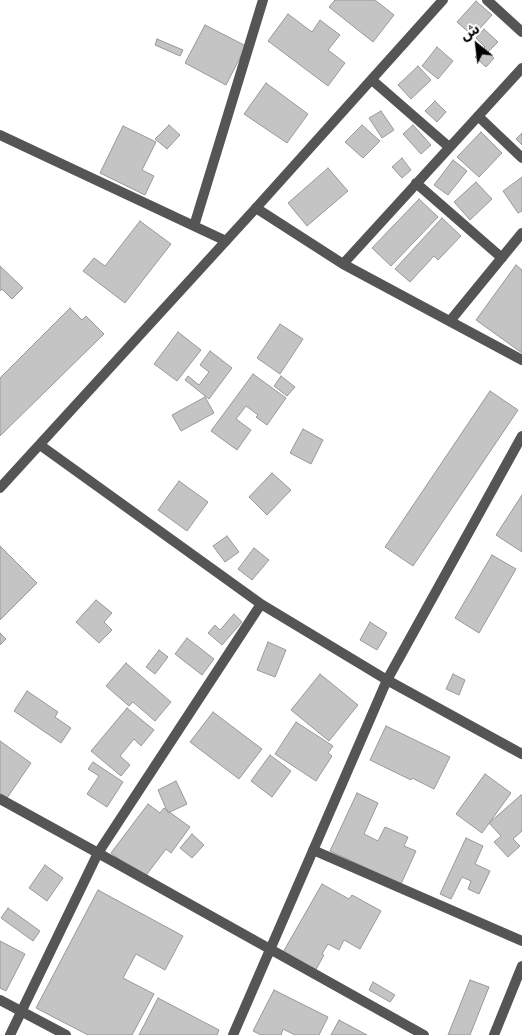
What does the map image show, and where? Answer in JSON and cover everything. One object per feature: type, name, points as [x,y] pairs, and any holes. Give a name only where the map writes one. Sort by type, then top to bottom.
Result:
[{"type":"street","points":[[194,226],[263,0]]},
{"type":"street","points":[[0,488],[443,0]]},
{"type":"street","points":[[487,0],[522,32]]},
{"type":"street","points":[[343,264],[522,68]]},
{"type":"street","points":[[372,80],[449,147]]},
{"type":"street","points":[[478,116],[522,158]]},
{"type":"street","points":[[0,136],[226,241]]},
{"type":"street","points":[[416,184],[502,258]]},
{"type":"street","points":[[256,208],[343,264],[522,360]]},
{"type":"street","points":[[450,321],[522,233]]},
{"type":"street","points":[[233,1035],[387,680],[522,436]]},
{"type":"street","points":[[40,445],[261,604],[387,680],[522,754]]},
{"type":"street","points":[[10,1035],[98,853],[261,604]]},
{"type":"street","points":[[0,799],[424,1035]]},
{"type":"street","points":[[313,850],[522,941]]},
{"type":"street","points":[[494,1035],[522,966]]},
{"type":"street","points":[[0,1000],[66,1035]]},
{"type":"building","points":[[335,0],[375,0],[394,15],[373,42],[329,7]]},
{"type":"building","points":[[476,1],[492,15],[473,36],[457,22]]},
{"type":"building","points":[[288,14],[312,32],[320,20],[340,35],[328,50],[345,63],[328,86],[268,41]]},
{"type":"building","points":[[205,25],[246,46],[226,85],[185,63]]},
{"type":"building","points":[[484,29],[498,42],[488,52],[494,58],[486,67],[475,57],[485,47],[476,38]]},
{"type":"building","points":[[157,39],[183,50],[180,56],[155,45]]},
{"type":"building","points":[[437,47],[453,61],[438,79],[422,66]]},
{"type":"building","points":[[418,66],[431,80],[411,99],[398,85]]},
{"type":"building","points":[[266,83],[308,114],[287,143],[244,114]]},
{"type":"building","points":[[435,101],[446,112],[437,122],[425,111]]},
{"type":"building","points":[[381,111],[394,130],[382,138],[369,118]]},
{"type":"building","points":[[169,125],[180,135],[167,149],[155,139]]},
{"type":"building","points":[[362,125],[380,141],[363,158],[345,142]]},
{"type":"building","points":[[413,125],[431,145],[421,154],[403,134]]},
{"type":"building","points":[[123,126],[156,142],[142,170],[154,176],[145,195],[100,173]]},
{"type":"building","points":[[481,132],[502,153],[479,177],[457,157]]},
{"type":"building","points":[[522,133],[522,145],[516,139]]},
{"type":"building","points":[[402,158],[411,170],[402,178],[392,167]]},
{"type":"building","points":[[453,160],[467,171],[448,195],[434,185]]},
{"type":"building","points":[[328,168],[348,191],[307,226],[288,203]]},
{"type":"building","points":[[522,177],[522,211],[518,213],[503,191]]},
{"type":"building","points":[[476,182],[492,199],[470,220],[454,202]]},
{"type":"building","points":[[419,199],[438,217],[391,266],[372,248]]},
{"type":"building","points":[[442,218],[461,236],[438,260],[434,256],[410,282],[395,269]]},
{"type":"building","points":[[140,221],[171,244],[125,303],[83,271],[94,258],[105,266]]},
{"type":"building","points":[[516,265],[522,270],[522,353],[476,320]]},
{"type":"building","points":[[0,266],[23,288],[12,299],[2,289],[0,291]]},
{"type":"building","points":[[70,308],[82,320],[86,316],[104,334],[0,436],[0,378]]},
{"type":"building","points":[[280,324],[303,339],[280,374],[257,358]]},
{"type":"building","points":[[178,332],[201,350],[177,381],[154,364]]},
{"type":"building","points":[[210,351],[232,368],[209,399],[185,380],[188,376],[199,385],[209,372],[200,365]]},
{"type":"building","points":[[253,374],[286,398],[267,425],[246,406],[236,419],[251,430],[237,450],[211,431]]},
{"type":"building","points":[[281,376],[295,387],[287,396],[274,386]]},
{"type":"building","points":[[490,391],[518,410],[413,566],[385,547]]},
{"type":"building","points":[[205,397],[214,413],[181,431],[172,415]]},
{"type":"building","points":[[303,429],[323,440],[311,464],[290,453]]},
{"type":"building","points":[[272,473],[291,490],[267,515],[249,497]]},
{"type":"building","points":[[179,481],[208,502],[187,531],[158,510]]},
{"type":"building","points":[[522,495],[522,552],[496,535]]},
{"type":"building","points":[[227,536],[239,552],[225,562],[213,546]]},
{"type":"building","points":[[0,546],[37,583],[0,620]]},
{"type":"building","points":[[254,548],[269,560],[252,580],[238,569]]},
{"type":"building","points":[[492,555],[516,569],[479,633],[455,618]]},
{"type":"building","points":[[96,600],[112,613],[104,622],[112,630],[99,643],[76,622]]},
{"type":"building","points":[[234,614],[242,622],[222,645],[208,633],[215,625],[220,630]]},
{"type":"building","points":[[370,622],[387,633],[377,650],[360,640]]},
{"type":"building","points":[[0,633],[6,639],[0,645]]},
{"type":"building","points":[[187,638],[214,659],[202,675],[175,654]]},
{"type":"building","points":[[268,642],[286,650],[275,677],[257,670]]},
{"type":"building","points":[[159,650],[168,657],[155,674],[146,667]]},
{"type":"building","points":[[126,663],[171,702],[155,721],[133,702],[129,706],[106,686]]},
{"type":"building","points":[[320,674],[358,705],[329,741],[291,710]]},
{"type":"building","points":[[453,674],[465,680],[459,695],[446,689]]},
{"type":"building","points":[[27,691],[58,712],[55,717],[71,728],[61,743],[14,711]]},
{"type":"building","points":[[127,708],[154,730],[141,746],[134,739],[120,756],[130,765],[121,776],[91,751]]},
{"type":"building","points":[[213,712],[262,749],[239,779],[190,742]]},
{"type":"building","points":[[296,722],[333,746],[328,753],[332,756],[316,781],[275,754]]},
{"type":"building","points":[[386,726],[450,757],[434,789],[370,760]]},
{"type":"building","points":[[0,741],[31,763],[7,798],[0,793]]},
{"type":"building","points":[[270,755],[291,771],[272,797],[251,781]]},
{"type":"building","points":[[93,762],[123,782],[107,807],[87,794],[99,776],[88,769]]},
{"type":"building","points":[[485,774],[511,793],[482,833],[456,814]]},
{"type":"building","points":[[176,781],[187,804],[168,813],[158,790]]},
{"type":"building","points":[[357,793],[378,803],[364,834],[378,841],[385,827],[408,837],[404,846],[416,851],[401,884],[330,851]]},
{"type":"building","points":[[521,795],[522,831],[513,839],[520,846],[508,857],[494,842],[501,836],[489,823]]},
{"type":"building","points":[[148,804],[160,813],[164,808],[190,827],[171,853],[166,849],[144,878],[111,853]]},
{"type":"building","points":[[192,834],[204,845],[192,858],[180,848]]},
{"type":"building","points":[[466,838],[483,846],[475,864],[490,871],[479,894],[468,889],[471,881],[462,877],[451,899],[440,894]]},
{"type":"building","points":[[45,865],[63,878],[47,901],[29,888]]},
{"type":"building","points":[[322,884],[349,899],[352,895],[381,911],[360,949],[344,940],[339,950],[328,944],[314,973],[282,954]]},
{"type":"building","points":[[98,890],[183,936],[165,970],[136,954],[123,978],[154,994],[132,1035],[88,1035],[36,1008]]},
{"type":"building","points":[[8,908],[40,931],[33,941],[1,918]]},
{"type":"building","points":[[0,941],[25,954],[6,991],[0,988]]},
{"type":"building","points":[[470,980],[489,987],[470,1035],[448,1035]]},
{"type":"building","points":[[373,982],[395,995],[390,1002],[369,990]]},
{"type":"building","points":[[274,990],[328,1017],[319,1035],[295,1035],[283,1029],[281,1035],[261,1035],[253,1031]]},
{"type":"building","points":[[158,998],[219,1030],[217,1035],[139,1035]]},
{"type":"building","points":[[339,1020],[367,1035],[331,1035]]}]
